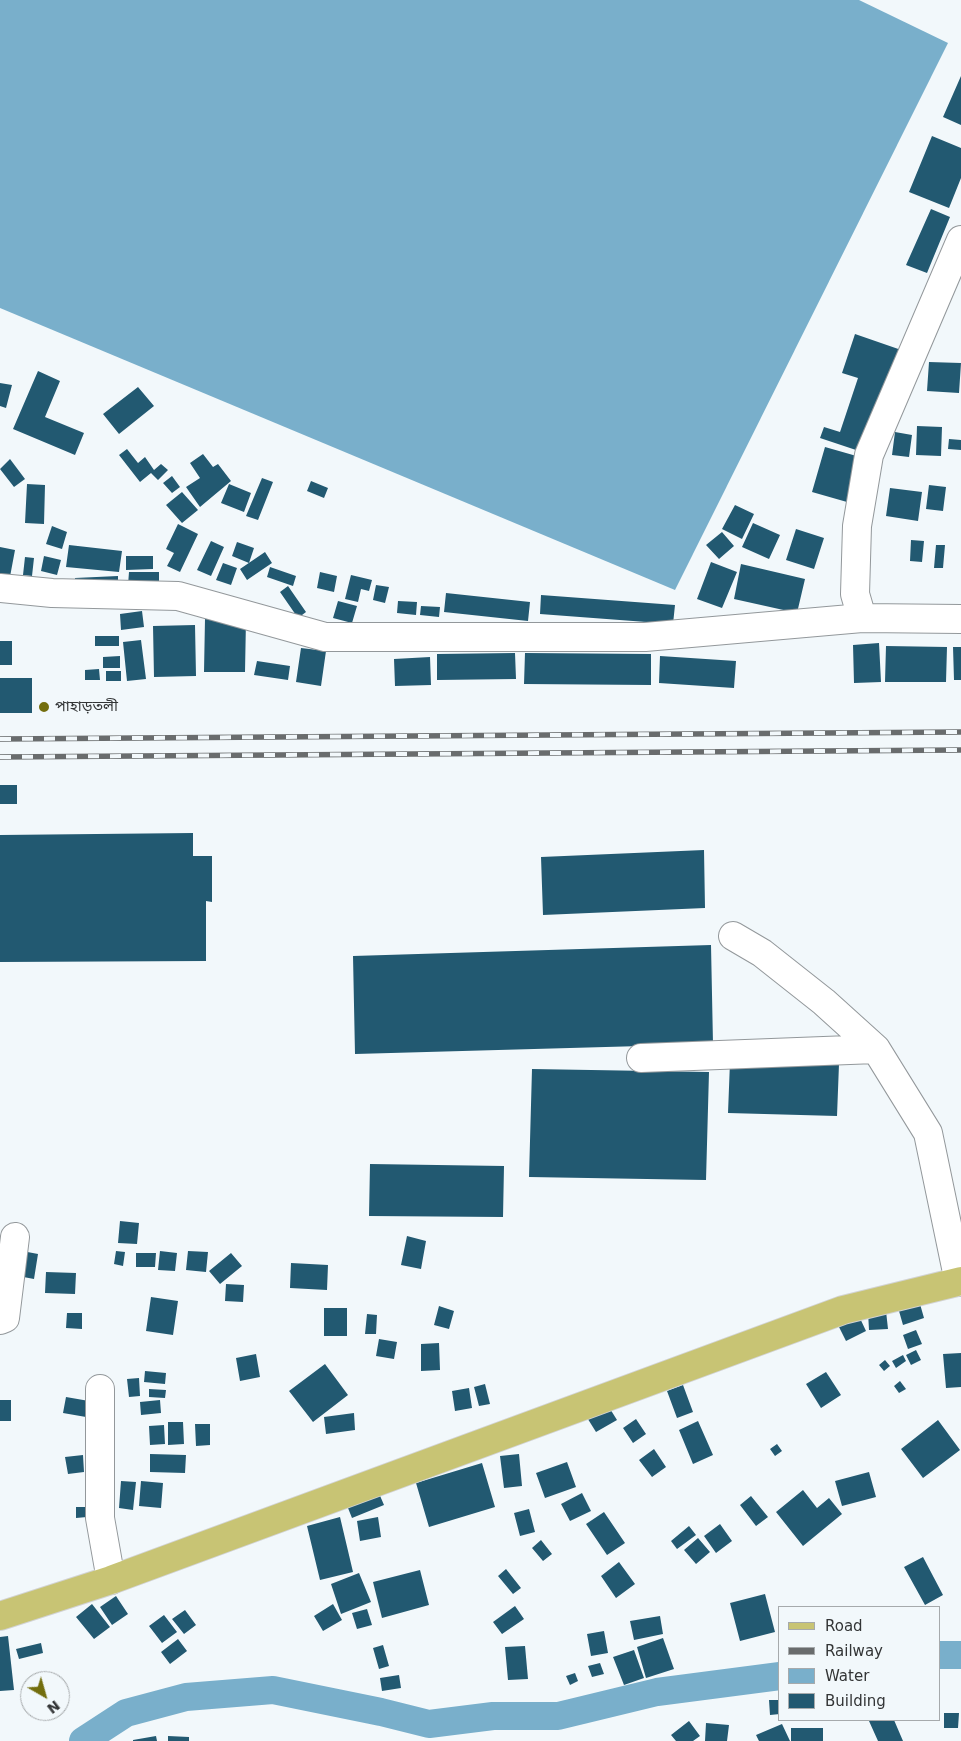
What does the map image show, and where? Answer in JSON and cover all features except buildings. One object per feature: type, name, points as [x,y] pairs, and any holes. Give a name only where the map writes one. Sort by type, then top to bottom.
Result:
[{"type":"main road","points":[[0,1616],[111,1580],[843,1310],[960,1282]]},
{"type":"street","points":[[862,618],[854,594],[857,526],[869,455],[961,240]]},
{"type":"street","points":[[0,588],[52,593],[178,596],[325,637],[645,637],[862,618],[961,619]]},
{"type":"street","points":[[732,936],[762,953],[824,1002],[876,1049],[928,1133],[960,1282]]},
{"type":"street","points":[[641,1058],[876,1049]]},
{"type":"street","points":[[0,1320],[5,1318],[15,1237]]},
{"type":"street","points":[[100,1389],[100,1518],[111,1580]]},
{"type":"water","points":[[0,0],[859,0],[948,43],[675,590],[0,308]]},
{"type":"waterway","points":[[941,1655],[961,1655]]},
{"type":"waterway","points":[[83,1741],[126,1713],[186,1697],[273,1690],[381,1712],[429,1724],[493,1716],[558,1716],[657,1692],[778,1676]]},
{"type":"railway","points":[[0,739],[961,732]]},
{"type":"railway","points":[[0,757],[961,750]]},
{"type":"place","name":"পাহাড়তলী","points":[[44,707]]}]
